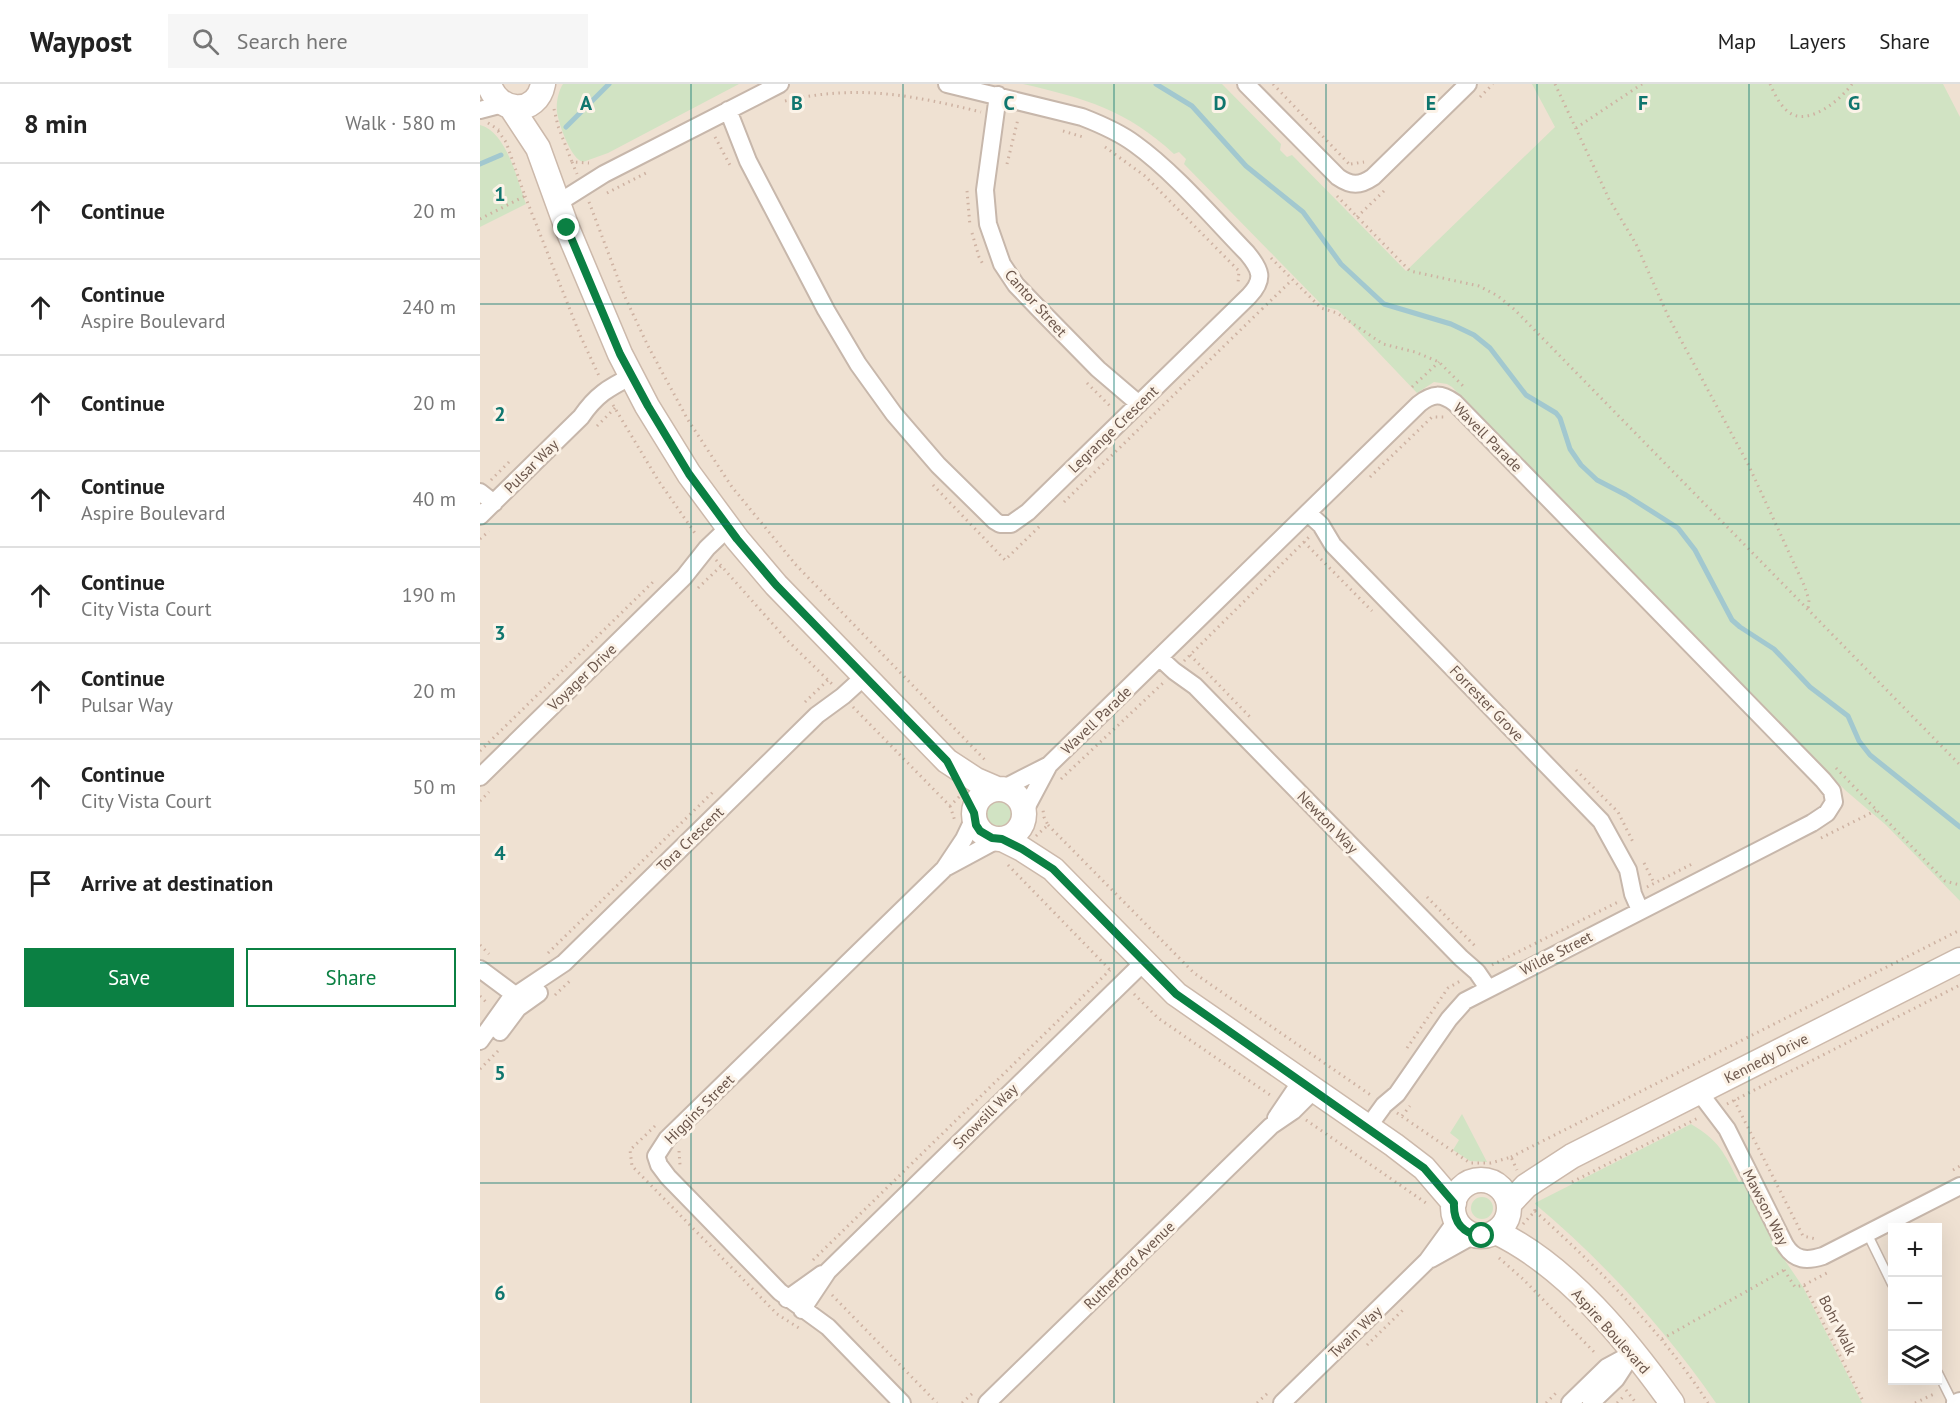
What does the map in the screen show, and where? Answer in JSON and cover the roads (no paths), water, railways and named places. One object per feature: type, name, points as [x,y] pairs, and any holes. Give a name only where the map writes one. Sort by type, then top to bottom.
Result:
[{"type":"street","points":[[480,97],[489,84]]},
{"type":"street","points":[[489,84],[498,107],[538,148],[610,331],[634,381],[689,474],[733,534],[776,585],[947,761],[976,780],[1010,791],[1017,796],[1024,814],[1022,825],[1017,832],[1000,839],[992,838],[980,831],[968,818],[947,761]]},
{"type":"street","points":[[555,196],[600,168],[780,84]]},
{"type":"street","name":"Legrange Crescent","points":[[723,112],[826,309],[869,380],[894,414],[938,465],[995,521],[1000,524],[1011,524],[1022,518],[1125,406],[1256,289],[1260,280],[1259,271],[1253,260],[1149,155],[1117,133],[1082,117],[947,84]]},
{"type":"street","points":[[1246,84],[1338,177],[1352,184],[1358,184],[1373,177],[1468,84]]},
{"type":"street","name":"Cantor Street","points":[[1004,97],[986,178],[985,207],[993,241],[1002,264],[1026,296],[1098,369],[1125,406]]},
{"type":"street","points":[[498,107],[528,105],[544,98]]},
{"type":"street","points":[[538,148],[544,98]]},
{"type":"street","name":"Legrange Crescent","points":[[723,112],[726,131],[748,161]]},
{"type":"street","name":"Pulsar Way","points":[[484,509],[581,417],[634,381]]},
{"type":"street","name":"Wavell Parade","points":[[1000,789],[1049,765],[1425,400],[1442,395],[1455,403],[1832,791],[1834,796],[1832,807],[1822,817],[1751,854]]},
{"type":"street","points":[[480,492],[484,509]]},
{"type":"street","name":"Forrester Grove","points":[[1304,517],[1321,525],[1333,545],[1596,815],[1605,826],[1628,870],[1643,889],[1646,907]]},
{"type":"street","name":"Voyager Drive","points":[[480,777],[684,577],[707,548],[733,534]]},
{"type":"street","name":"Newton Way","points":[[1164,654],[1181,664],[1195,686],[1477,972],[1481,992]]},
{"type":"street","name":"Tora Crescent","points":[[480,1041],[513,1002],[548,986],[564,963],[817,716],[837,689],[861,672]]},
{"type":"street","name":"Wavell Parade","points":[[1024,814],[1049,765]]},
{"type":"street","points":[[968,818],[983,794],[1000,789]]},
{"type":"street","name":"Aspire Boulevard","points":[[1024,814],[1053,869]]},
{"type":"street","name":"Higgins Street","points":[[902,1403],[828,1327],[787,1299],[662,1170],[656,1156],[667,1139],[944,869],[964,838],[968,818]]},
{"type":"street","name":"Higgins Street","points":[[944,869],[1000,839]]},
{"type":"street","name":"Aspire Boulevard","points":[[1000,839],[1022,849],[1053,869],[1176,994],[1372,1130],[1496,1221],[1546,1262],[1590,1304],[1633,1353],[1672,1403]]},
{"type":"street","name":"Wilde Street","points":[[1372,1130],[1394,1106],[1455,1011],[1481,992],[1751,854]]},
{"type":"street","name":"Kennedy Drive","points":[[1482,1182],[1572,1156],[1716,1099],[1960,960]]},
{"type":"street","name":"Snowsill Way","points":[[787,1299],[821,1277],[1144,962]]},
{"type":"street","points":[[480,969],[497,994],[513,1002]]},
{"type":"street","name":"Tora Crescent","points":[[480,1047],[501,1031],[513,1002]]},
{"type":"street","name":"Rutherford Avenue","points":[[987,1403],[1271,1126],[1293,1111],[1307,1086]]},
{"type":"street","name":"Mawson Way","points":[[1716,1099],[1727,1129],[1785,1245],[1797,1257],[1810,1260],[1823,1256],[1868,1233]]},
{"type":"street","name":"Aspire Boulevard","points":[[1424,1168],[1482,1182]]},
{"type":"street","name":"Kennedy Drive","points":[[1496,1221],[1518,1172]]},
{"type":"street","points":[[1482,1182],[1503,1190],[1496,1221],[1461,1190],[1482,1182]]},
{"type":"street","points":[[1868,1233],[1960,1186]]},
{"type":"street","name":"Twain Way","points":[[1282,1403],[1427,1261],[1496,1221]]},
{"type":"street","name":"Twain Way","points":[[1427,1261],[1496,1221]]},
{"type":"street","name":"Snowsill Way","points":[[802,1310],[821,1277]]},
{"type":"street","points":[[1570,1403],[1611,1373],[1633,1353]]},
{"type":"street","points":[[1591,1403],[1611,1373]]},
{"type":"street","points":[[1954,1403],[1960,1401]]},
{"type":"lane","points":[[1868,1233],[1890,1277]]},
{"type":"lane","points":[[1942,1380],[1954,1403]]},
{"type":"waterway","points":[[566,127],[609,84]]},
{"type":"waterway","points":[[1156,84],[1192,106],[1246,166],[1303,212],[1341,264],[1384,304],[1451,324],[1474,335],[1490,348],[1526,395],[1556,413],[1560,418],[1570,449],[1581,465],[1597,480],[1626,495],[1678,528],[1695,550],[1732,620],[1774,649],[1810,687],[1848,716],[1859,741],[1870,755],[1960,827]]},
{"type":"waterway","points":[[480,164],[501,155]]}]
